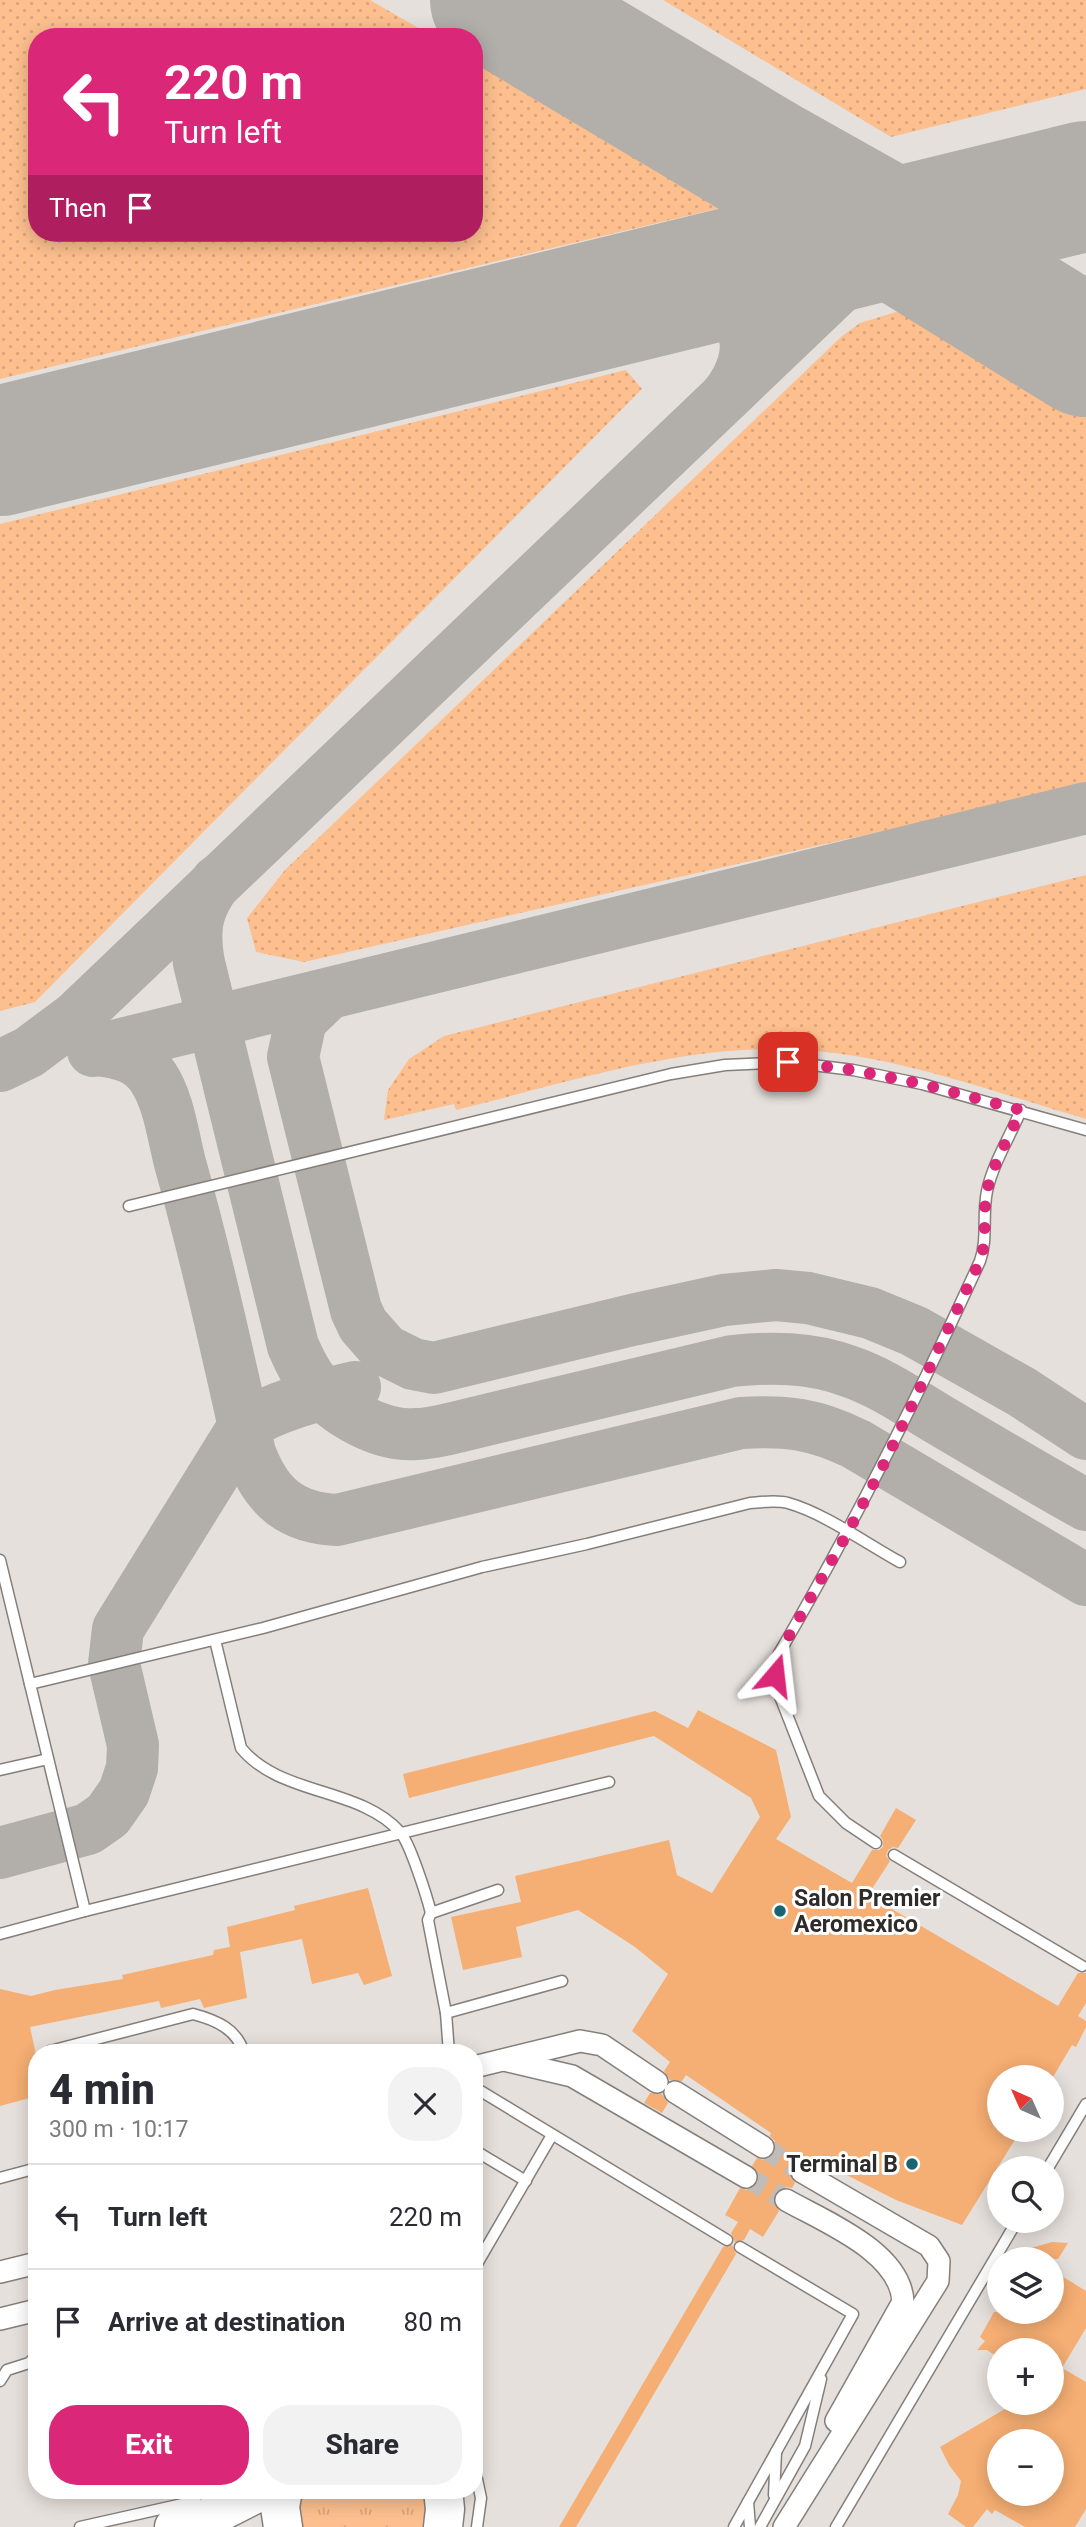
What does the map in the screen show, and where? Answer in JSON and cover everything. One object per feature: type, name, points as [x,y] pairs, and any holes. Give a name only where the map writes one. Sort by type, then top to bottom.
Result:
[{"type":"highway","points":[[174,2527],[212,2516],[245,2499]]},
{"type":"highway","points":[[281,2499],[283,2527]]},
{"type":"highway","points":[[443,2527],[444,2499]]},
{"type":"street","points":[[483,2065],[580,2041],[602,2045],[763,2147]]},
{"type":"street","points":[[504,2060],[572,2076],[746,2177]]},
{"type":"street","points":[[784,2527],[938,2281],[939,2261],[929,2246],[802,2172]]},
{"type":"street","points":[[786,2200],[883,2258],[903,2289],[903,2302],[841,2410],[809,2488]]},
{"type":"street","points":[[0,2272],[28,2265]]},
{"type":"street","points":[[0,2319],[28,2312]]},
{"type":"lane","points":[[129,1206],[671,1074],[725,1065],[788,1062],[853,1070],[922,1084],[1086,1130]]},
{"type":"lane","points":[[876,1843],[846,1823],[819,1796],[779,1694],[775,1675],[777,1657],[886,1460],[980,1261],[984,1250],[984,1209],[989,1181],[1021,1110]]},
{"type":"lane","points":[[30,1684],[215,1640],[482,1567],[587,1545],[750,1503],[789,1503],[900,1562]]},
{"type":"lane","points":[[0,1560],[85,1910]]},
{"type":"lane","points":[[215,1640],[241,1748],[251,1761],[267,1772],[372,1811],[401,1833],[431,1913],[428,1927],[446,2013],[448,2044]]},
{"type":"lane","points":[[0,1770],[48,1759]]},
{"type":"lane","points":[[0,1934],[85,1910],[609,1782]]},
{"type":"lane","points":[[894,1854],[1082,1966]]},
{"type":"lane","points":[[431,1913],[498,1891]]},
{"type":"lane","points":[[446,2013],[562,1982]]},
{"type":"lane","points":[[77,2044],[193,2014],[215,2019],[231,2031],[239,2044]]},
{"type":"lane","points":[[483,2093],[727,2240]]},
{"type":"lane","points":[[1055,2156],[1086,2104]]},
{"type":"lane","points":[[483,2254],[552,2135]]},
{"type":"lane","points":[[483,2155],[526,2181]]},
{"type":"lane","points":[[0,2178],[28,2170]]},
{"type":"lane","points":[[836,2527],[1010,2233]]},
{"type":"lane","points":[[734,2527],[853,2314],[740,2247]]},
{"type":"lane","points":[[0,2381],[7,2370],[28,2361]]},
{"type":"lane","points":[[760,2527],[805,2446],[824,2365]]},
{"type":"lane","points":[[774,2502],[776,2451]]},
{"type":"lane","points":[[80,2527],[187,2503],[193,2499]]},
{"type":"lane","points":[[477,2527],[481,2499]]},
{"type":"lane","points":[[748,2502],[750,2527]]},
{"type":"green space","points":[[0,0],[370,0],[418,28],[28,28],[28,242],[483,242],[483,65],[729,206],[0,379]]},
{"type":"green space","points":[[663,0],[1086,0],[1086,89],[891,137]]},
{"type":"green space","points":[[896,312],[921,315],[963,331],[1086,406],[1086,785],[304,962],[256,952],[247,918],[285,870],[841,337],[860,323]]},
{"type":"green space","points":[[626,370],[642,389],[35,1002],[0,1011],[0,524]]},
{"type":"green space","points":[[1086,875],[1086,1119],[889,1062],[808,1050],[767,1049],[727,1051],[649,1063],[456,1110],[454,1104],[384,1120],[388,1090],[409,1059],[444,1036]]},
{"type":"green space","points":[[298,2499],[431,2499],[429,2527],[300,2527],[296,2515]]},
{"type":"building","name":"Terminal B","points":[[698,1710],[776,1750],[791,1817],[776,1839],[852,1883],[872,1850],[883,1847],[880,1836],[896,1808],[916,1820],[898,1848],[888,1850],[886,1856],[890,1861],[868,1895],[1058,2006],[1078,1973],[1086,1973],[1086,2003],[1078,2016],[1086,2021],[1086,2027],[1076,2047],[1072,2045],[1060,2065],[987,2065],[987,2142],[1014,2142],[1005,2156],[987,2156],[987,2185],[962,2225],[896,2200],[811,2157],[809,2161],[801,2159],[791,2165],[789,2173],[795,2183],[792,2188],[785,2187],[775,2193],[773,2201],[779,2211],[763,2237],[750,2229],[744,2240],[735,2242],[731,2233],[738,2222],[725,2215],[740,2188],[747,2190],[757,2184],[759,2176],[752,2166],[757,2158],[763,2160],[774,2154],[775,2141],[770,2136],[771,2133],[686,2075],[682,2081],[670,2080],[664,2071],[670,2062],[632,2031],[668,1974],[635,1947],[578,1910],[516,1927],[522,1957],[463,1970],[451,1917],[521,1902],[515,1876],[669,1840],[677,1875],[712,1893],[760,1817],[751,1798],[654,1736],[409,1798],[403,1774],[655,1711],[688,1728]]},
{"type":"building","points":[[368,1888],[392,1976],[364,1985],[358,1973],[312,1984],[302,1939],[240,1952],[247,1998],[204,2008],[200,1999],[161,2008],[159,2001],[30,2027],[34,2044],[28,2044],[28,2098],[0,2106],[0,1989],[31,1996],[123,1979],[122,1975],[213,1955],[214,1950],[230,1947],[227,1927],[295,1910],[294,1906]]},
{"type":"building","points":[[650,2093],[662,2094],[668,2103],[662,2113],[644,2103]]},
{"type":"building","points":[[1052,2242],[1068,2243],[1064,2249],[1064,2247],[1034,2247]]},
{"type":"building","points":[[732,2245],[736,2254],[576,2527],[559,2527],[723,2247]]},
{"type":"building","points":[[1064,2277],[1086,2291],[1086,2328],[1064,2365],[1064,2338],[987,2338],[987,2350],[977,2350],[985,2341],[980,2337],[987,2324],[1064,2324]]},
{"type":"building","points":[[1064,2369],[1086,2382],[1086,2509],[1075,2527],[1025,2527],[995,2510],[992,2514],[987,2509],[973,2527],[966,2527],[948,2514],[958,2495],[961,2481],[940,2447],[995,2415],[1064,2415]]},
{"type":"taxiway","points":[[0,1066],[29,1052],[76,1017],[853,275],[885,249],[945,221]]},
{"type":"taxiway","points":[[632,297],[670,294],[692,296],[712,301],[738,320],[744,333],[746,348],[737,379],[726,396]]},
{"type":"taxiway","points":[[93,1051],[1086,808]]},
{"type":"taxiway","points":[[217,881],[200,910],[196,940],[199,963],[293,1346],[311,1380],[324,1395],[347,1413],[374,1427],[403,1434],[424,1434],[732,1361],[805,1361],[834,1366],[883,1386],[1086,1505]]},
{"type":"taxiway","points":[[327,995],[301,1020],[293,1057],[356,1310],[363,1325],[385,1350],[413,1364],[434,1368],[724,1300],[776,1295],[808,1298],[870,1313],[914,1331],[1022,1392],[1086,1434]]},
{"type":"taxiway","points":[[98,1050],[136,1060],[148,1070],[163,1097],[208,1271],[250,1453],[272,1493],[293,1509],[306,1515],[337,1520],[741,1423],[786,1423],[827,1432],[856,1444],[1086,1580]]},
{"type":"taxiway","points":[[0,1853],[88,1829],[108,1815],[124,1792],[132,1768],[133,1745],[114,1664],[118,1629],[244,1426],[284,1406],[355,1387]]},
{"type":"runway","points":[[495,0],[772,165],[893,233],[1086,352]]},
{"type":"runway","points":[[0,451],[1086,186]]},
{"type":"tunnel","points":[[763,2147],[802,2172]]},
{"type":"tunnel","points":[[746,2177],[786,2200]]},
{"type":"place","name":"Salon Premier Aeromexico","points":[[780,1911]]},
{"type":"place","name":"Terminal B","points":[[912,2164]]},
{"type":"route","points":[[775,1675],[777,1657],[886,1460],[980,1261],[984,1250],[984,1209],[989,1181],[1021,1110],[922,1084],[853,1070],[788,1062]]}]
